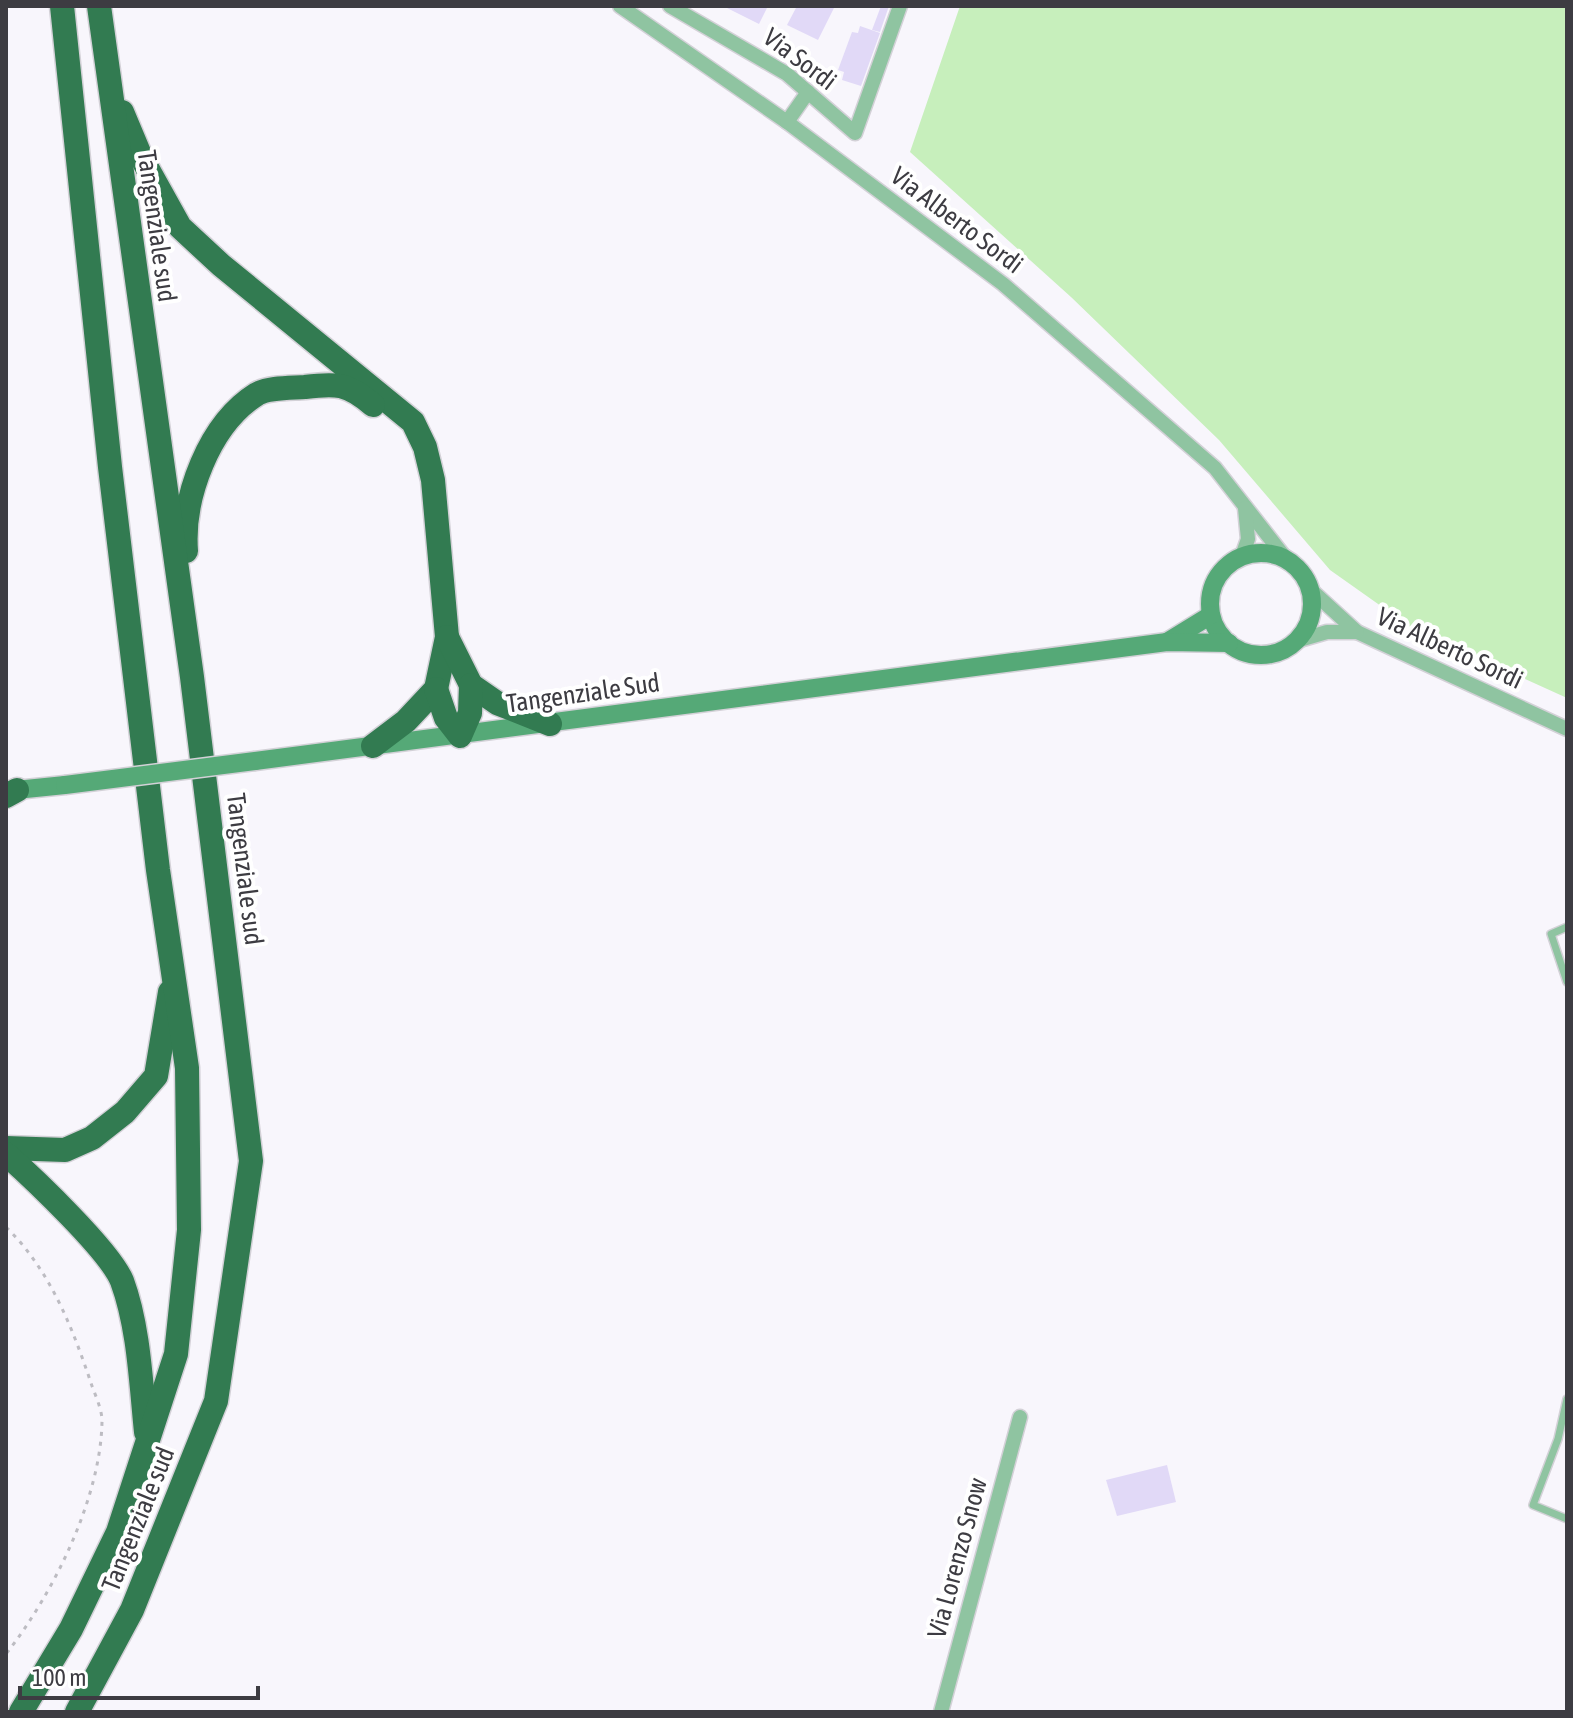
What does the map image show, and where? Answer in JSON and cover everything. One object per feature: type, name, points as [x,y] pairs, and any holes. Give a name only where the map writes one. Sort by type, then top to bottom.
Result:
[{"type":"highway","name":"Tangenziale sud","points":[[21,1712],[71,1629],[118,1532],[176,1354],[189,1230],[187,1068],[174,962],[158,870],[110,467],[62,6]]},
{"type":"highway","name":"Tangenziale sud","points":[[77,1712],[132,1610],[216,1401],[251,1161],[192,677],[99,6]]},
{"type":"highway","points":[[108,77],[140,155],[180,227],[221,265],[413,422],[425,447],[433,480],[447,637],[436,689],[446,718],[460,736],[470,713],[471,685],[447,637]]},
{"type":"highway","points":[[192,677],[185,532],[190,501],[204,461],[230,418],[259,392],[334,382],[363,397],[392,421],[410,445],[435,528]]},
{"type":"highway","points":[[471,685],[497,703],[550,724]]},
{"type":"highway","points":[[373,746],[406,721],[436,689]]},
{"type":"highway","points":[[6,1151],[65,1150],[92,1138],[125,1112],[156,1076],[174,962]]},
{"type":"highway","points":[[6,1151],[77,1225],[121,1278],[134,1334],[147,1442]]},
{"type":"street","name":"Via Alberto Sordi","points":[[620,6],[787,122],[1003,284],[1215,468],[1287,560]]},
{"type":"street","name":"Via Sordi","points":[[670,6],[753,52],[808,92],[855,133],[900,6]]},
{"type":"street","points":[[787,122],[808,92]]},
{"type":"street","points":[[1242,500],[1249,523],[1242,556]]},
{"type":"street","points":[[1265,553],[1287,560],[1306,578],[1311,590],[1312,612],[1296,641],[1284,650],[1256,655],[1229,643],[1211,615],[1213,587],[1219,574],[1242,556],[1265,553]]},
{"type":"street","name":"Via Alberto Sordi","points":[[1311,590],[1357,632],[1567,729]]},
{"type":"street","name":"Tangenziale Sud","points":[[1167,642],[1211,615]]},
{"type":"street","name":"Via Alberto Sordi","points":[[1296,641],[1327,632],[1357,632]]},
{"type":"street","name":"Tangenziale Sud","points":[[10,792],[1167,642],[1229,643]]},
{"type":"street","name":"Via Lorenzo Snow","points":[[941,1712],[1020,1417]]},
{"type":"lane","points":[[1567,927],[1551,934],[1567,982]]},
{"type":"lane","points":[[1567,1399],[1558,1439],[1533,1505],[1567,1519]]},
{"type":"path","points":[[6,1227],[55,1294],[73,1329],[102,1417],[100,1446],[77,1531],[25,1629],[6,1654]]},
{"type":"green space","points":[[960,6],[1567,6],[1567,698],[1412,628],[1330,570],[1219,440],[1071,297],[910,152]]},
{"type":"building","points":[[723,6],[768,6],[759,24]]},
{"type":"building","points":[[797,6],[835,6],[818,40],[787,25]]},
{"type":"building","points":[[881,6],[889,6],[880,32],[872,30]]},
{"type":"building","points":[[860,26],[880,33],[861,86],[842,80],[844,72],[838,70],[852,32],[858,33]]},
{"type":"building","points":[[1167,1465],[1176,1502],[1117,1516],[1106,1480]]}]
